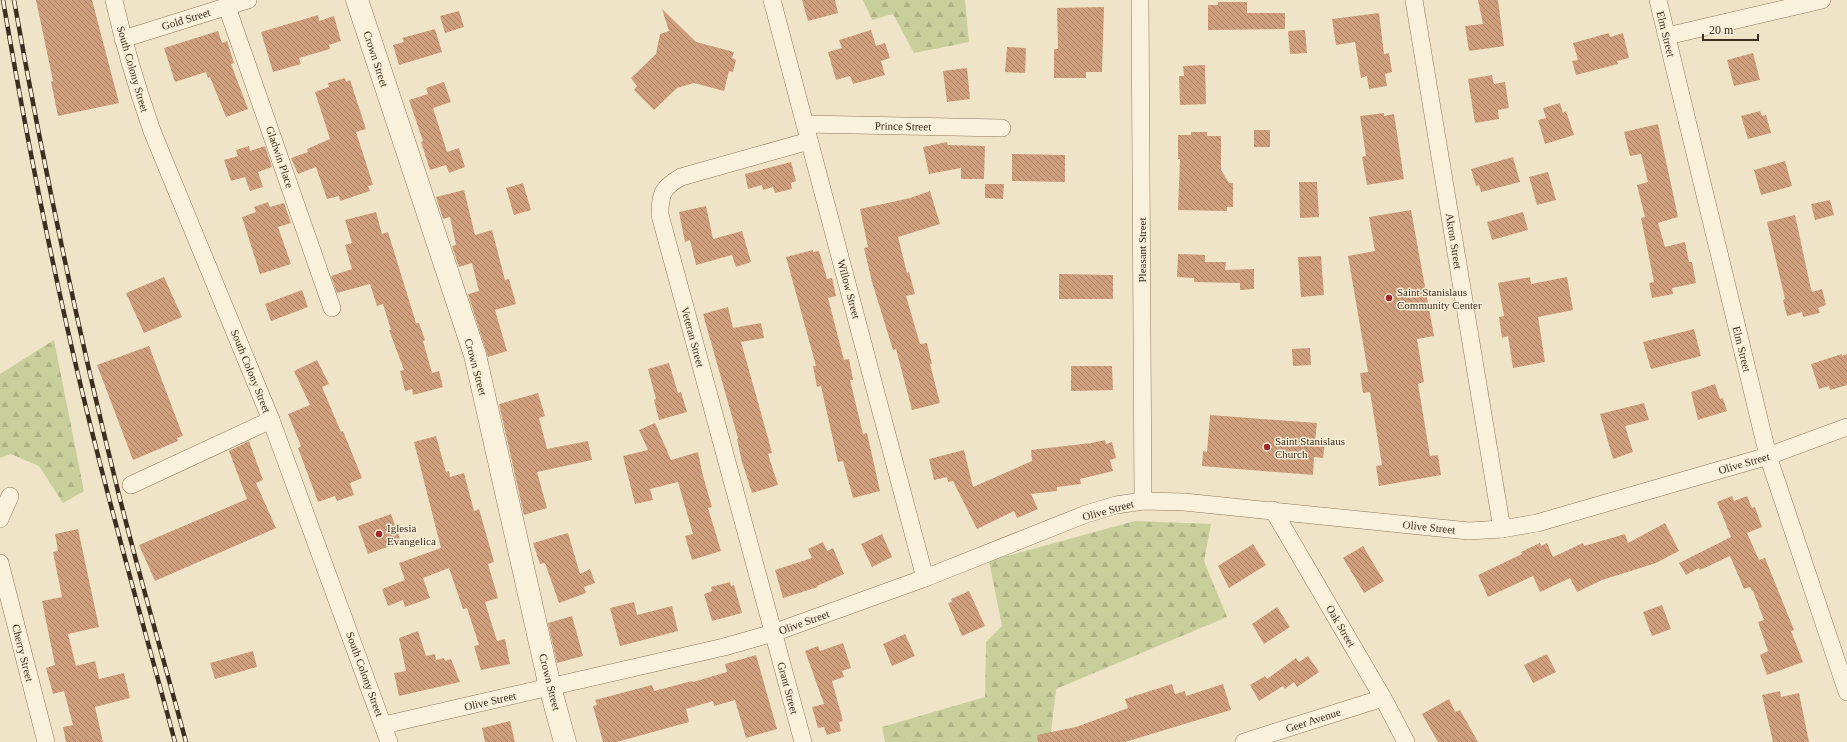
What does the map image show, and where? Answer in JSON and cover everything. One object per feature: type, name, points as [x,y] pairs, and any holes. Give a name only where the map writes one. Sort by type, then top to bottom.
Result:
[{"type":"street","name":"South Colony Street","points":[[114,0],[137,89],[152,131],[271,420],[389,742]]},
{"type":"street","name":"Gold Street","points":[[123,39],[248,0]]},
{"type":"street","name":"Crown Street","points":[[357,0],[475,356],[550,687],[565,742]]},
{"type":"street","name":"Willow Street","points":[[772,0],[925,578]]},
{"type":"street","name":"Pleasant Street","points":[[1140,0],[1143,501]]},
{"type":"street","name":"Akron Street","points":[[1414,0],[1502,529]]},
{"type":"street","name":"Elm Street","points":[[1658,0],[1768,456],[1847,692]]},
{"type":"street","points":[[1667,36],[1822,0]]},
{"type":"street","name":"Gladwin Place","points":[[227,7],[332,308]]},
{"type":"street","name":"Prince Street","points":[[805,124],[1002,128]]},
{"type":"street","name":"Veteran Street","points":[[773,633],[660,215],[660,199],[668,184],[681,177],[809,142]]},
{"type":"street","points":[[131,485],[271,420]]},
{"type":"street","name":"Olive Street","points":[[384,725],[724,647],[773,633],[925,578],[1086,514],[1116,505],[1143,501],[1184,502],[1469,531],[1502,529],[1537,523],[1768,456],[1847,427]]},
{"type":"street","points":[[0,519],[10,496]]},
{"type":"street","name":"Oak Street","points":[[1274,510],[1383,698],[1406,742]]},
{"type":"street","name":"Cherry Street","points":[[0,563],[46,742]]},
{"type":"street","name":"Grant Street","points":[[773,633],[803,742]]},
{"type":"street","name":"Geer Avenue","points":[[1244,742],[1383,698]]},
{"type":"green space","points":[[863,0],[965,0],[969,42],[914,53],[893,14],[872,20]]},
{"type":"green space","points":[[54,340],[84,491],[63,503],[39,466],[11,454],[0,458],[0,374]]},
{"type":"green space","points":[[1135,521],[1211,524],[1204,561],[1227,617],[1056,689],[1050,742],[885,742],[882,727],[985,697],[986,642],[1002,626],[989,561]]},
{"type":"building","points":[[36,0],[92,0],[119,103],[58,116],[51,82],[53,81]]},
{"type":"building","points":[[802,0],[835,0],[838,13],[808,21]]},
{"type":"building","points":[[1478,0],[1498,0],[1504,46],[1469,51],[1465,26],[1483,24]]},
{"type":"building","points":[[1218,2],[1247,2],[1247,13],[1285,13],[1285,29],[1208,30],[1208,5],[1218,5]]},
{"type":"building","points":[[1104,7],[1102,72],[1086,72],[1086,78],[1054,78],[1054,49],[1058,49],[1057,8]]},
{"type":"building","points":[[662,9],[696,42],[734,52],[732,58],[736,60],[733,72],[729,71],[724,91],[694,83],[677,88],[654,110],[634,90],[637,86],[631,78],[656,54],[660,34],[669,31]]},
{"type":"building","points":[[459,11],[464,27],[445,33],[440,16]]},
{"type":"building","points":[[1379,13],[1384,54],[1389,53],[1392,72],[1385,74],[1387,86],[1369,89],[1367,76],[1361,78],[1355,42],[1336,45],[1332,19]]},
{"type":"building","points":[[318,15],[319,21],[334,16],[341,41],[329,45],[330,49],[299,58],[301,64],[273,72],[261,32]]},
{"type":"building","points":[[435,29],[442,52],[399,65],[393,45],[404,42],[402,38]]},
{"type":"building","points":[[871,30],[876,46],[885,43],[890,58],[881,61],[885,75],[853,84],[850,76],[836,80],[828,52],[842,48],[839,40]]},
{"type":"building","points":[[1305,30],[1307,53],[1290,54],[1288,31]]},
{"type":"building","points":[[218,31],[222,43],[227,41],[234,63],[231,64],[248,109],[226,117],[210,77],[208,78],[206,72],[175,82],[164,48]]},
{"type":"building","points":[[1609,33],[1610,37],[1623,33],[1629,58],[1617,61],[1618,64],[1576,75],[1572,61],[1578,60],[1573,43]]},
{"type":"building","points":[[1007,47],[1026,48],[1025,73],[1005,72]]},
{"type":"building","points":[[1753,53],[1760,80],[1734,86],[1727,60]]},
{"type":"building","points":[[1205,65],[1206,104],[1180,105],[1179,76],[1184,76],[1183,66]]},
{"type":"building","points":[[967,68],[970,99],[947,102],[943,71]]},
{"type":"building","points":[[1492,75],[1494,84],[1505,82],[1509,108],[1498,110],[1499,119],[1475,123],[1468,79]]},
{"type":"building","points":[[345,78],[346,82],[350,80],[366,129],[356,132],[373,185],[368,186],[370,191],[340,201],[339,196],[327,199],[316,167],[298,174],[291,158],[308,152],[307,149],[330,139],[315,92],[329,87],[328,83]]},
{"type":"building","points":[[444,82],[451,102],[433,108],[447,152],[459,148],[465,167],[449,173],[446,165],[430,170],[421,142],[423,141],[409,100],[428,94],[426,88]]},
{"type":"building","points":[[1560,103],[1563,113],[1566,111],[1574,135],[1545,144],[1538,120],[1546,118],[1543,108]]},
{"type":"building","points":[[1760,111],[1762,116],[1766,115],[1771,133],[1748,139],[1741,116]]},
{"type":"building","points":[[1384,113],[1384,116],[1394,114],[1404,179],[1367,185],[1362,157],[1366,156],[1360,116]]},
{"type":"building","points":[[1658,124],[1678,217],[1658,223],[1665,247],[1685,242],[1689,262],[1692,262],[1696,283],[1672,288],[1673,294],[1652,298],[1649,283],[1654,282],[1641,218],[1645,217],[1637,185],[1648,182],[1641,154],[1630,156],[1624,132]]},
{"type":"building","points":[[1254,130],[1270,130],[1270,147],[1254,147]]},
{"type":"building","points":[[1191,132],[1207,132],[1207,136],[1221,136],[1221,170],[1229,183],[1233,183],[1233,207],[1227,207],[1227,211],[1178,210],[1180,159],[1178,159],[1178,135],[1191,135]]},
{"type":"building","points":[[947,142],[948,145],[985,146],[984,179],[961,179],[961,168],[929,174],[923,147]]},
{"type":"building","points":[[249,146],[250,151],[265,146],[272,167],[258,172],[263,187],[250,191],[245,177],[231,181],[224,160],[238,156],[236,150]]},
{"type":"building","points":[[1012,154],[1065,155],[1065,182],[1012,181]]},
{"type":"building","points":[[1513,157],[1520,182],[1481,192],[1479,185],[1476,186],[1471,169]]},
{"type":"building","points":[[1785,161],[1792,186],[1761,195],[1754,170]]},
{"type":"building","points":[[791,162],[796,181],[791,183],[792,189],[775,193],[773,187],[763,190],[762,185],[748,189],[745,174]]},
{"type":"building","points":[[1548,172],[1556,200],[1537,205],[1529,177]]},
{"type":"building","points":[[1299,182],[1317,182],[1319,217],[1300,218]]},
{"type":"building","points":[[523,183],[531,210],[514,215],[506,188]]},
{"type":"building","points":[[985,184],[1004,184],[1003,199],[985,198]]},
{"type":"building","points":[[464,190],[475,235],[492,230],[505,280],[509,279],[516,304],[495,310],[507,351],[488,357],[468,294],[479,291],[472,263],[459,267],[452,246],[456,245],[450,217],[443,219],[436,197]]},
{"type":"building","points":[[930,191],[940,224],[898,237],[907,273],[909,272],[915,294],[906,296],[920,344],[927,343],[932,364],[930,364],[940,403],[912,410],[896,349],[893,350],[872,282],[864,248],[868,247],[860,209],[910,198]]},
{"type":"building","points":[[1830,200],[1834,215],[1815,220],[1811,204]]},
{"type":"building","points":[[268,202],[270,207],[284,203],[291,223],[278,227],[291,264],[260,274],[242,217],[256,212],[254,207]]},
{"type":"building","points":[[706,206],[713,239],[742,231],[751,262],[736,267],[732,255],[696,265],[690,240],[685,242],[679,212]]},
{"type":"building","points":[[1411,210],[1434,336],[1417,339],[1424,382],[1418,384],[1430,456],[1438,455],[1441,475],[1379,486],[1376,466],[1382,465],[1370,392],[1363,393],[1360,373],[1368,372],[1348,256],[1375,251],[1369,217]]},
{"type":"building","points":[[376,212],[382,234],[388,232],[416,323],[419,323],[425,340],[423,341],[432,373],[439,371],[443,387],[413,395],[412,389],[405,391],[400,371],[404,370],[389,330],[391,330],[383,304],[377,306],[370,284],[337,293],[331,276],[352,269],[345,245],[352,243],[345,220]]},
{"type":"building","points":[[1523,212],[1528,230],[1492,240],[1487,222]]},
{"type":"building","points":[[1795,215],[1812,292],[1822,289],[1826,305],[1818,308],[1820,313],[1803,317],[1802,312],[1787,316],[1783,300],[1785,299],[1767,222]]},
{"type":"building","points":[[813,250],[813,252],[819,251],[827,279],[832,278],[836,296],[828,298],[844,360],[849,359],[853,380],[850,380],[863,434],[867,433],[880,491],[853,498],[843,461],[838,462],[821,386],[817,387],[813,366],[816,366],[786,257]]},
{"type":"building","points":[[1178,254],[1205,255],[1205,262],[1226,262],[1225,270],[1254,269],[1254,289],[1240,290],[1240,283],[1194,282],[1194,278],[1177,277]]},
{"type":"building","points":[[1321,256],[1324,295],[1301,297],[1298,257]]},
{"type":"building","points":[[1059,274],[1113,275],[1113,299],[1059,299]]},
{"type":"building","points":[[164,277],[182,317],[144,333],[126,293]]},
{"type":"building","points":[[1530,277],[1531,284],[1567,277],[1573,310],[1538,317],[1545,362],[1513,368],[1508,336],[1502,338],[1499,317],[1504,316],[1498,283]]},
{"type":"building","points":[[302,290],[308,307],[271,321],[265,304]]},
{"type":"building","points":[[728,307],[733,328],[761,323],[764,338],[741,342],[772,453],[768,454],[778,485],[752,493],[742,462],[738,438],[703,314]]},
{"type":"building","points":[[1694,329],[1701,356],[1651,369],[1643,342]]},
{"type":"building","points":[[149,346],[183,436],[177,438],[178,441],[133,460],[97,365]]},
{"type":"building","points":[[1310,348],[1311,365],[1293,366],[1292,349]]},
{"type":"building","points":[[1842,354],[1842,356],[1847,354],[1847,385],[1830,390],[1829,386],[1819,389],[1811,364]]},
{"type":"building","points":[[317,360],[329,384],[322,387],[341,432],[343,431],[362,478],[350,483],[354,495],[337,501],[335,496],[318,502],[298,448],[301,446],[288,414],[310,405],[294,371]]},
{"type":"building","points":[[669,363],[678,393],[681,392],[687,412],[659,420],[654,400],[656,399],[648,369]]},
{"type":"building","points":[[1071,366],[1112,366],[1113,390],[1071,391]]},
{"type":"building","points":[[1715,384],[1720,399],[1723,398],[1727,411],[1698,420],[1691,392]]},
{"type":"building","points":[[538,393],[545,416],[539,418],[547,449],[588,441],[592,460],[537,472],[547,508],[524,515],[499,404]]},
{"type":"building","points":[[1644,403],[1649,420],[1625,426],[1633,452],[1613,459],[1600,414]]},
{"type":"building","name":"Saint Stanislaus Church","points":[[1210,415],[1317,423],[1315,442],[1325,443],[1323,458],[1314,457],[1313,475],[1202,466],[1203,451],[1207,452]]},
{"type":"building","points":[[655,423],[671,460],[698,452],[712,507],[708,508],[721,551],[692,560],[685,536],[693,534],[678,482],[650,489],[653,500],[635,504],[623,456],[648,450],[639,430]]},
{"type":"building","points":[[436,436],[446,472],[449,471],[450,477],[464,473],[474,511],[479,509],[494,562],[488,564],[498,598],[485,602],[497,641],[505,639],[510,664],[481,670],[474,646],[479,645],[467,608],[463,609],[449,568],[423,578],[430,598],[405,607],[403,600],[388,606],[382,589],[405,580],[399,563],[441,548],[414,442]]},
{"type":"building","points":[[1105,440],[1106,444],[1112,442],[1116,458],[1110,460],[1113,471],[1080,479],[1081,484],[1057,487],[1057,491],[1031,494],[1038,509],[1017,518],[1014,511],[977,529],[953,481],[948,482],[947,477],[934,480],[929,459],[964,450],[973,487],[1032,461],[1031,450]]},
{"type":"building","points":[[249,441],[263,480],[256,483],[276,528],[155,581],[139,545],[247,499],[229,451]]},
{"type":"building","points":[[1732,496],[1734,501],[1747,496],[1752,508],[1755,507],[1762,527],[1747,533],[1759,560],[1765,558],[1794,630],[1791,631],[1803,662],[1767,675],[1760,655],[1768,651],[1758,622],[1764,620],[1753,591],[1750,587],[1744,589],[1730,556],[1700,570],[1699,568],[1686,575],[1679,563],[1731,537],[1717,502]]},
{"type":"building","name":"Iglesia Evangelica","points":[[391,514],[401,542],[368,554],[358,526]]},
{"type":"building","points":[[1665,523],[1679,551],[1656,563],[1602,580],[1577,592],[1570,578],[1540,592],[1533,576],[1488,597],[1478,575],[1522,554],[1521,552],[1540,543],[1541,546],[1547,543],[1553,557],[1583,543],[1584,546],[1625,534],[1628,543]]},
{"type":"building","points":[[78,529],[99,627],[68,634],[76,666],[95,661],[99,679],[124,673],[130,698],[95,707],[103,742],[66,742],[63,727],[73,725],[64,691],[53,694],[46,668],[55,665],[42,601],[62,597],[53,552],[58,551],[55,534]]},
{"type":"building","points":[[568,533],[580,574],[590,569],[595,583],[584,587],[586,593],[559,603],[545,563],[540,564],[533,543]]},
{"type":"building","points":[[882,534],[892,557],[872,567],[861,544]]},
{"type":"building","points":[[823,542],[827,551],[833,548],[844,574],[817,586],[818,587],[783,598],[775,570],[812,558],[808,549]]},
{"type":"building","points":[[1253,544],[1266,565],[1229,588],[1218,566]]},
{"type":"building","points":[[1363,546],[1384,581],[1364,593],[1343,558]]},
{"type":"building","points":[[730,582],[731,586],[734,585],[742,613],[712,621],[704,594],[712,591],[711,587]]},
{"type":"building","points":[[969,591],[985,626],[962,636],[948,603],[952,602],[951,599]]},
{"type":"building","points":[[634,602],[637,615],[672,606],[678,631],[620,646],[610,608]]},
{"type":"building","points":[[1662,605],[1671,629],[1652,636],[1643,612]]},
{"type":"building","points":[[1277,607],[1290,627],[1264,644],[1252,624]]},
{"type":"building","points":[[572,616],[583,656],[557,663],[548,623]]},
{"type":"building","points":[[418,631],[426,656],[435,654],[436,660],[444,658],[445,661],[451,659],[460,682],[399,696],[394,673],[406,671],[399,638]]},
{"type":"building","points":[[905,634],[915,656],[892,666],[883,644]]},
{"type":"building","points":[[843,643],[851,668],[842,671],[844,677],[832,681],[843,721],[839,722],[841,731],[827,735],[824,727],[818,728],[812,707],[824,704],[805,651],[818,646],[820,651]]},
{"type":"building","points":[[253,651],[257,667],[215,679],[210,663]]},
{"type":"building","points":[[1547,654],[1556,672],[1533,683],[1524,665]]},
{"type":"building","points":[[756,655],[777,729],[746,738],[735,700],[714,706],[713,701],[686,709],[689,722],[617,742],[603,742],[593,706],[597,705],[595,700],[652,685],[654,691],[693,682],[727,672],[725,664]]},
{"type":"building","points":[[1308,656],[1319,672],[1297,687],[1294,682],[1285,689],[1283,686],[1259,701],[1250,685],[1265,676],[1267,679],[1296,658],[1299,662]]},
{"type":"building","points":[[1172,684],[1175,694],[1185,691],[1186,696],[1223,684],[1231,710],[1125,742],[1038,742],[1037,735],[1076,727],[1128,708],[1125,699]]},
{"type":"building","points":[[1780,691],[1781,697],[1799,693],[1809,742],[1773,742],[1762,695]]},
{"type":"building","points":[[1449,699],[1455,712],[1460,710],[1478,742],[1438,742],[1422,714]]},
{"type":"building","points":[[510,721],[515,742],[485,742],[482,728]]},
{"type":"railway","points":[[3,0],[33,166],[80,383],[106,486],[175,742]]},
{"type":"railway","points":[[14,0],[74,305],[102,427],[142,583],[186,742]]},
{"type":"place","name":"Saint Stanislaus Community Center","points":[[1389,298]]},
{"type":"place","name":"Saint Stanislaus Church","points":[[1267,447]]},
{"type":"place","name":"Iglesia Evangelica","points":[[379,534]]}]
